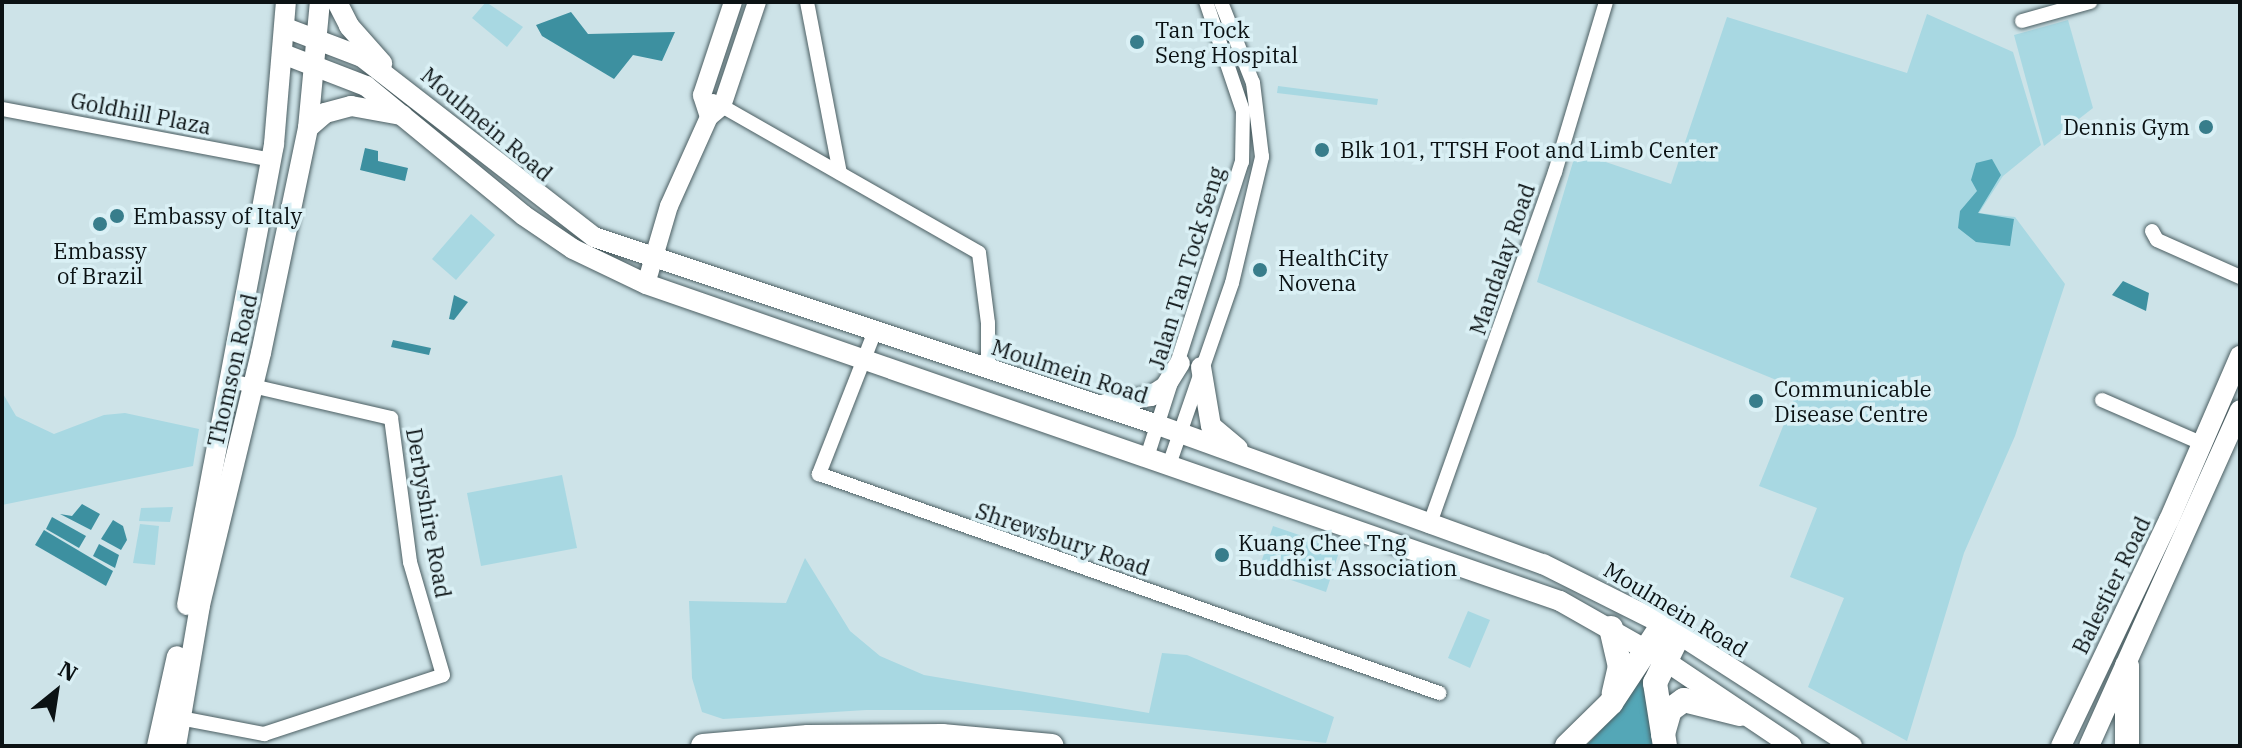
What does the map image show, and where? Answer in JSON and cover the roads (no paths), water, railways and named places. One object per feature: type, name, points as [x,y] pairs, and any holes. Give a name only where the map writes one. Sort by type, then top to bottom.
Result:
[{"type":"highway","points":[[1611,628],[1620,666],[1611,703]]},
{"type":"highway","points":[[1567,746],[1656,655],[1671,629]]},
{"type":"highway","points":[[1656,655],[1655,683],[1664,744]]},
{"type":"highway","points":[[2123,675],[2127,746]]},
{"type":"highway","points":[[1664,744],[1667,716],[1684,700],[1740,714]]},
{"type":"highway","points":[[703,746],[808,737],[942,736],[1052,746]]},
{"type":"main road","name":"Thomson Road","points":[[157,746],[231,381],[271,160],[286,28],[286,2]]},
{"type":"main road","name":"Thomson Road","points":[[176,746],[200,605],[253,386],[308,128],[319,40],[320,2]]},
{"type":"main road","points":[[337,2],[349,26],[401,84]]},
{"type":"main road","name":"Moulmein Road","points":[[286,28],[362,57],[401,84],[575,227],[658,259],[1158,425],[1574,577],[1671,629],[1852,746]]},
{"type":"main road","name":"Moulmein Road","points":[[283,54],[366,86],[523,215],[573,249],[646,284],[1148,454],[1512,582],[1611,628],[1792,746]]},
{"type":"main road","points":[[308,128],[325,113],[351,106],[405,115]]},
{"type":"main road","name":"Balestier Road","points":[[2061,746],[2203,444],[2240,356]]},
{"type":"main road","points":[[1093,404],[1151,396],[1165,387],[1180,363]]},
{"type":"main road","points":[[1201,367],[1211,426],[1264,465]]},
{"type":"main road","name":"Balestier Road","points":[[2089,746],[2108,713],[2240,410]]},
{"type":"main road","points":[[2094,677],[2123,675]]},
{"type":"main road","name":"Balestier Road","points":[[2104,746],[2108,713]]},
{"type":"street","points":[[733,2],[702,95],[716,111],[840,173],[979,253],[988,323],[988,369]]},
{"type":"street","points":[[646,284],[658,259],[672,202],[716,111],[757,2]]},
{"type":"street","points":[[807,2],[840,173]]},
{"type":"street","name":"Jalan Tan Tock Seng","points":[[1148,454],[1236,194],[1244,138],[1241,100],[1206,2]]},
{"type":"street","name":"Jalan Tan Tock Seng","points":[[1170,462],[1249,226],[1262,149],[1253,83],[1221,2]]},
{"type":"street","name":"Mandalay Road","points":[[1429,526],[1555,172],[1606,2]]},
{"type":"street","points":[[2022,21],[2090,2]]},
{"type":"street","name":"Goldhill Plaza","points":[[2,109],[271,160]]},
{"type":"street","points":[[2240,269],[2152,231],[2157,240],[2240,277]]},
{"type":"street","name":"Shrewsbury Road","points":[[875,331],[819,474],[1439,693]]},
{"type":"street","points":[[231,381],[253,386]]},
{"type":"street","name":"Derbyshire Road","points":[[180,718],[264,734],[443,675],[410,562],[391,418],[253,386]]},
{"type":"street","points":[[2102,400],[2203,444]]},
{"type":"place","name":"Tan Tock Seng Hospital","points":[[1137,42]]},
{"type":"place","name":"Dennis Gym","points":[[2206,127]]},
{"type":"place","name":"Blk 101, TTSH Foot and Limb Center","points":[[1322,150]]},
{"type":"place","name":"Embassy of Italy","points":[[117,216]]},
{"type":"place","name":"Embassy of Brazil","points":[[100,224]]},
{"type":"place","name":"HealthCity Novena","points":[[1260,270]]},
{"type":"place","name":"Communicable Disease Centre","points":[[1756,401]]},
{"type":"place","name":"Kuang Chee Tng Buddhist Association","points":[[1222,555]]}]
